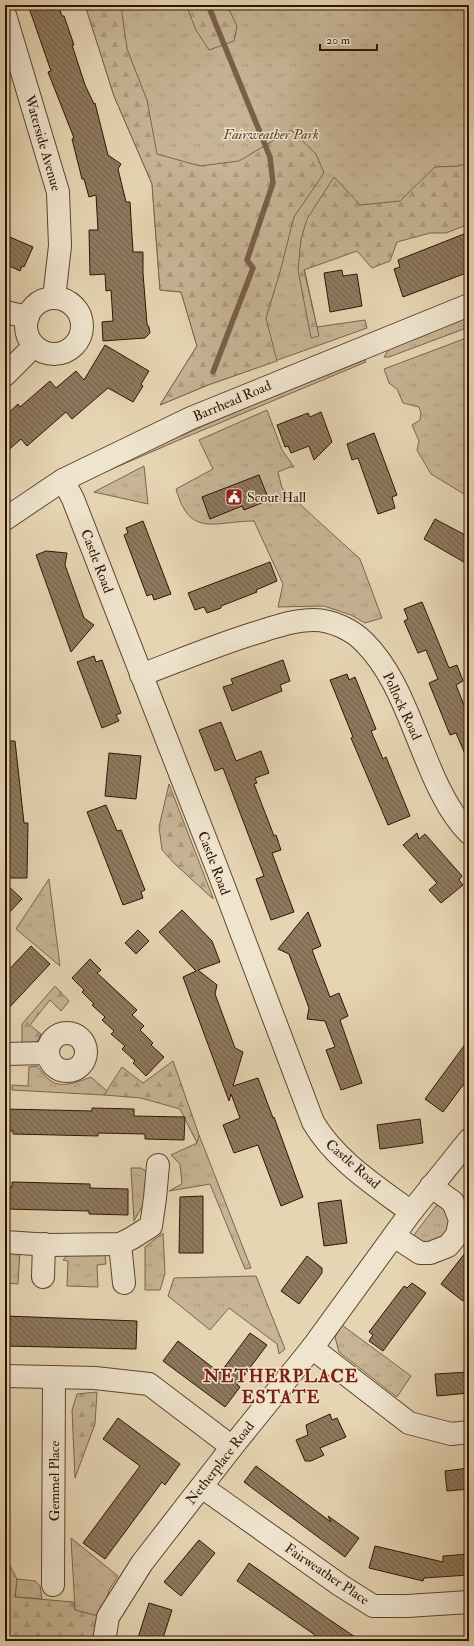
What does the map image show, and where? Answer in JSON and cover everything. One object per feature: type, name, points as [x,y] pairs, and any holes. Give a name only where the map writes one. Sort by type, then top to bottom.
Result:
[{"type":"street","name":"Waterside Avenue","points":[[5,15],[58,192],[60,246],[54,298]]},
{"type":"street","points":[[46,299],[63,299],[71,303],[78,310],[82,328],[80,337],[72,348],[59,354],[50,354],[41,351],[34,346],[29,339],[26,330],[28,317],[33,308],[39,302],[46,299]]},
{"type":"street","name":"Barrhead Road","points":[[5,519],[63,480],[191,418],[469,305]]},
{"type":"street","points":[[5,312],[28,317]]},
{"type":"street","points":[[5,375],[34,346]]},
{"type":"street","name":"Castle Road","points":[[63,480],[73,500],[218,871],[313,1122],[321,1136],[332,1149],[411,1212]]},
{"type":"street","name":"Pollock Road","points":[[141,675],[217,646],[288,623],[315,620],[342,626],[365,642],[390,675],[437,785],[462,826],[469,833]]},
{"type":"street","points":[[5,1054],[48,1053]]},
{"type":"street","name":"Netherplace Road","points":[[104,1641],[108,1617],[142,1564],[232,1447],[312,1348],[411,1212],[469,1140]]},
{"type":"street","points":[[5,1242],[44,1244],[120,1244],[151,1226],[158,1165]]},
{"type":"street","points":[[394,1236],[420,1253],[430,1253],[448,1246],[457,1235],[460,1220],[453,1202],[431,1186]]},
{"type":"street","points":[[43,1277],[44,1244]]},
{"type":"street","points":[[120,1244],[124,1283]]},
{"type":"street","points":[[312,1348],[408,1424],[451,1434],[469,1432]]},
{"type":"street","points":[[5,1376],[95,1378],[149,1384],[232,1447]]},
{"type":"street","name":"Gemmel Place","points":[[53,1585],[54,1377]]},
{"type":"street","name":"Fairweather Place","points":[[202,1487],[340,1585],[373,1606],[407,1606],[469,1602]]},
{"type":"green space","name":"Fairweather Park","points":[[85,5],[469,5],[469,210],[302,259],[317,327],[365,320],[367,328],[208,385],[160,405],[197,346],[181,292],[160,290],[152,184],[114,96]]},
{"type":"green space","points":[[85,5],[121,6],[127,49],[147,100],[157,154],[200,166],[239,161],[291,130],[316,154],[324,173],[294,217],[280,272],[266,318],[277,361],[208,385],[160,405],[197,346],[181,292],[160,290],[152,184],[114,96]]},
{"type":"green space","points":[[186,5],[227,5],[237,26],[234,41],[209,50],[196,30]]},
{"type":"green space","points":[[469,163],[469,224],[446,233],[430,233],[397,242],[390,261],[372,268],[357,251],[304,270],[319,336],[311,338],[298,270],[301,239],[307,219],[334,177],[360,205],[400,201],[435,167],[458,166]]},
{"type":"green space","points":[[469,317],[469,327],[389,357],[384,357],[389,349]]},
{"type":"green space","points":[[469,337],[469,497],[431,474],[417,450],[419,441],[412,425],[420,420],[421,413],[419,407],[403,403],[397,389],[389,383],[384,369]]},
{"type":"green space","points":[[365,360],[366,362],[96,476],[138,453]]},
{"type":"green space","points":[[267,410],[282,450],[294,467],[278,472],[282,488],[360,559],[382,618],[365,623],[351,615],[324,606],[278,607],[283,584],[254,521],[206,524],[197,521],[189,515],[182,505],[176,489],[213,469],[199,440]]},
{"type":"green space","points":[[144,466],[148,504],[94,492]]},
{"type":"green space","points":[[169,784],[213,899],[162,850],[159,827]]},
{"type":"green space","points":[[49,879],[60,966],[16,929]]},
{"type":"green space","points":[[55,986],[69,1001],[61,1011],[50,1000],[30,1025],[41,1034],[38,1041],[22,1045],[22,1024]]},
{"type":"green space","points":[[173,1061],[199,1135],[197,1143],[180,1109],[141,1098],[104,1095],[122,1067],[143,1083]]},
{"type":"green space","points":[[37,1066],[47,1078],[56,1083],[71,1084],[91,1077],[107,1091],[104,1095],[12,1090],[12,1085],[28,1086],[29,1067]]},
{"type":"green space","points":[[199,1135],[251,1268],[245,1269],[210,1184],[169,1191],[182,1184],[180,1164],[171,1155],[197,1143]]},
{"type":"green space","points":[[131,1168],[141,1168],[146,1171],[144,1203],[134,1221]]},
{"type":"green space","points":[[442,1198],[454,1226],[443,1244],[408,1243]]},
{"type":"green space","points":[[163,1233],[165,1274],[160,1290],[145,1290],[145,1247]]},
{"type":"green space","points":[[5,1250],[20,1250],[18,1284],[5,1283]]},
{"type":"green space","points":[[69,1253],[102,1253],[105,1256],[106,1264],[97,1265],[98,1287],[67,1286],[68,1261],[63,1260]]},
{"type":"green space","points":[[256,1276],[285,1349],[279,1354],[277,1344],[229,1308],[210,1330],[168,1296],[174,1278]]},
{"type":"green space","points":[[342,1325],[411,1376],[397,1397],[339,1352],[335,1337]]},
{"type":"green space","points":[[97,1392],[95,1424],[75,1478],[72,1410],[77,1394]]},
{"type":"green space","points":[[71,1538],[118,1576],[109,1590],[102,1617],[75,1610]]},
{"type":"green space","points":[[10,1566],[17,1579],[15,1597],[73,1602],[75,1610],[102,1617],[97,1641],[7,1641],[5,1588]]},
{"type":"green space","points":[[17,1579],[35,1581],[40,1586],[42,1599],[15,1597]]},
{"type":"building","points":[[28,5],[58,5],[62,16],[64,16],[74,45],[72,45],[85,85],[94,104],[95,103],[108,155],[121,164],[118,169],[126,202],[130,202],[133,252],[143,252],[147,324],[150,333],[145,338],[103,341],[102,322],[113,321],[111,290],[106,291],[105,274],[90,275],[89,230],[98,230],[96,195],[89,197],[84,179],[82,179],[72,139],[74,138],[48,72],[51,71]]},
{"type":"building","points":[[469,232],[469,272],[403,297],[394,269],[400,267],[398,260]]},
{"type":"building","points":[[5,235],[33,247],[24,267],[22,266],[20,271],[5,264]]},
{"type":"building","points":[[342,270],[343,276],[357,274],[362,306],[330,312],[324,273]]},
{"type":"building","points":[[105,345],[149,371],[141,384],[143,386],[133,402],[108,388],[72,419],[66,412],[27,446],[21,439],[5,453],[5,416],[18,404],[20,407],[50,381],[56,388],[76,371],[84,380]]},
{"type":"building","points":[[321,412],[332,442],[314,460],[309,446],[291,453],[288,446],[285,447],[277,425],[308,413],[310,417]]},
{"type":"building","points":[[374,433],[397,495],[392,497],[395,508],[378,514],[358,458],[352,460],[347,444]]},
{"type":"building","name":"Scout Hall","points":[[259,475],[269,500],[244,510],[242,506],[210,519],[202,497]]},
{"type":"building","points":[[435,519],[469,537],[469,565],[424,539]]},
{"type":"building","points":[[143,521],[171,594],[154,600],[152,594],[147,596],[124,535],[128,533],[126,528]]},
{"type":"building","points":[[46,551],[67,553],[65,565],[84,618],[94,625],[71,652],[36,555]]},
{"type":"building","points":[[270,562],[277,581],[256,590],[257,592],[207,613],[204,607],[195,610],[188,593]]},
{"type":"building","points":[[422,602],[449,668],[457,665],[463,681],[456,685],[469,718],[469,763],[456,733],[450,735],[429,683],[438,679],[426,650],[418,653],[404,621],[408,619],[404,609]]},
{"type":"building","points":[[94,656],[96,662],[102,660],[121,713],[116,715],[119,721],[102,728],[77,662]]},
{"type":"building","points":[[283,660],[290,681],[280,685],[282,691],[232,711],[223,687],[233,684],[231,679]]},
{"type":"building","points":[[347,674],[349,680],[355,677],[376,729],[371,731],[383,759],[386,757],[410,816],[388,825],[351,738],[353,737],[330,680]]},
{"type":"building","points":[[221,722],[236,761],[261,751],[269,773],[255,778],[257,783],[254,784],[281,850],[272,853],[294,912],[271,920],[256,879],[264,876],[223,768],[215,771],[199,730]]},
{"type":"building","points":[[5,741],[15,741],[24,823],[28,823],[27,878],[5,878]]},
{"type":"building","points":[[109,753],[141,756],[136,799],[105,796]]},
{"type":"building","points":[[106,805],[117,831],[121,830],[145,890],[141,892],[143,898],[123,905],[87,812]]},
{"type":"building","points":[[417,833],[419,839],[425,834],[462,876],[459,880],[463,885],[441,903],[429,890],[437,883],[403,845]]},
{"type":"building","points":[[5,883],[22,899],[5,917]]},
{"type":"building","points":[[182,910],[212,941],[220,962],[198,970],[217,985],[215,994],[235,1048],[243,1052],[233,1086],[258,1078],[303,1197],[281,1206],[258,1145],[234,1153],[223,1125],[240,1118],[231,1094],[229,1101],[183,977],[196,971],[159,932]]},
{"type":"building","points":[[308,912],[321,946],[312,950],[330,997],[339,993],[348,1016],[340,1020],[362,1083],[341,1090],[326,1050],[335,1047],[325,1021],[307,1019],[309,1008],[289,954],[278,949]]},
{"type":"building","points":[[138,930],[149,941],[136,954],[125,943]]},
{"type":"building","points":[[31,946],[50,964],[5,1012],[5,974]]},
{"type":"building","points":[[90,959],[101,970],[97,973],[137,1010],[132,1015],[144,1026],[140,1030],[153,1043],[151,1045],[164,1057],[146,1076],[133,1063],[135,1061],[122,1049],[125,1046],[111,1034],[114,1031],[102,1020],[105,1017],[92,1005],[94,1004],[82,992],[84,990],[72,978]]},
{"type":"building","points":[[469,1039],[469,1077],[443,1112],[425,1099]]},
{"type":"building","points":[[92,1108],[134,1109],[134,1116],[185,1117],[184,1140],[145,1139],[145,1134],[98,1133],[98,1136],[13,1134],[13,1131],[5,1131],[5,1109],[92,1111]]},
{"type":"building","points":[[420,1119],[423,1143],[380,1149],[377,1125]]},
{"type":"building","points":[[12,1182],[90,1184],[90,1188],[128,1189],[128,1215],[89,1214],[89,1211],[5,1209],[5,1187],[12,1187]]},
{"type":"building","points":[[203,1196],[203,1253],[179,1253],[180,1197]]},
{"type":"building","points":[[341,1200],[347,1243],[324,1246],[318,1203]]},
{"type":"building","points":[[469,1248],[469,1293],[463,1301],[441,1284]]},
{"type":"building","points":[[307,1256],[322,1268],[322,1273],[299,1304],[281,1291]]},
{"type":"building","points":[[412,1283],[426,1293],[383,1351],[369,1341],[373,1335],[369,1332],[404,1286],[407,1288]]},
{"type":"building","points":[[5,1316],[137,1321],[136,1349],[5,1346]]},
{"type":"building","points":[[250,1333],[267,1345],[237,1385],[240,1387],[225,1407],[163,1361],[178,1341],[220,1373]]},
{"type":"building","points":[[469,1372],[469,1393],[437,1396],[435,1374]]},
{"type":"building","points":[[330,1414],[332,1420],[337,1418],[346,1437],[320,1448],[324,1455],[311,1461],[305,1461],[296,1440],[308,1435],[306,1425]]},
{"type":"building","points":[[118,1418],[180,1464],[165,1485],[162,1482],[105,1559],[83,1543],[140,1466],[103,1439]]},
{"type":"building","points":[[256,1466],[331,1522],[328,1516],[359,1538],[345,1557],[244,1482]]},
{"type":"building","points":[[469,1468],[469,1489],[447,1491],[445,1471]]},
{"type":"building","points":[[199,1540],[215,1553],[181,1596],[164,1582]]},
{"type":"building","points":[[375,1546],[443,1562],[443,1556],[469,1554],[469,1575],[424,1578],[423,1581],[369,1568]]},
{"type":"building","points":[[249,1563],[361,1641],[311,1641],[315,1635],[237,1581]]},
{"type":"building","points":[[149,1603],[172,1610],[162,1641],[137,1641]]},
{"type":"waterway","points":[[208,5],[270,157],[273,183],[247,260],[253,268],[213,372]]},
{"type":"place","name":"Scout Hall","points":[[234,497]]},
{"type":"district","name":"NETHERPLACE ESTATE","points":[[281,1386]]}]
